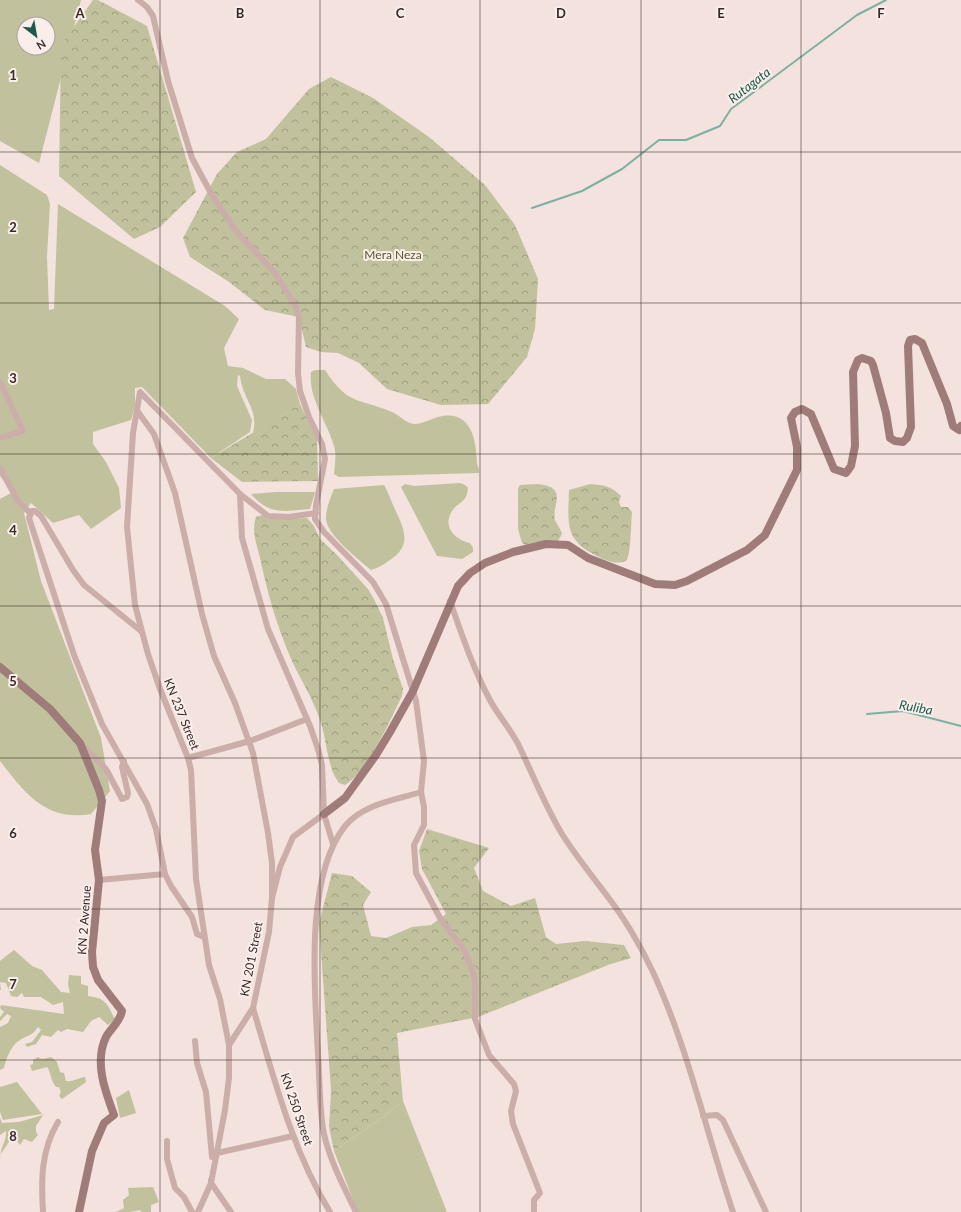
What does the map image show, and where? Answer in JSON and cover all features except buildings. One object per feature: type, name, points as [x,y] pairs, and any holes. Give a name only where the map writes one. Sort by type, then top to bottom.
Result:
[{"type":"street","points":[[138,0],[148,7],[153,16],[168,81],[192,158],[200,174],[236,231],[275,273],[295,305],[299,317],[298,373],[300,391],[309,417],[322,444],[325,459],[316,505],[316,519],[324,532],[373,582],[386,604],[413,691],[424,761],[421,792],[424,807],[424,825],[414,845],[416,873],[440,918],[464,950],[475,981],[475,1019],[489,1056],[514,1084],[516,1091],[511,1111],[513,1124],[540,1193],[534,1200],[534,1212]]},
{"type":"street","points":[[324,814],[345,798],[376,755],[413,691],[450,601],[458,586],[470,573],[485,563],[513,552],[546,544],[568,545],[588,558],[655,584],[675,585],[688,582],[747,550],[765,535],[797,470],[797,447],[791,418],[795,412],[802,408],[811,414],[834,469],[846,473],[851,466],[855,446],[853,418],[854,372],[858,360],[868,360],[873,364],[886,413],[890,438],[895,442],[903,442],[907,438],[911,427],[908,346],[910,340],[915,338],[922,343],[947,404],[953,426],[959,430],[961,426]]},
{"type":"street","points":[[0,382],[23,431],[0,438]]},
{"type":"street","name":"KN 237 Street","points":[[229,1045],[220,999],[209,966],[204,937],[196,879],[192,829],[193,795],[188,758],[160,689],[141,631],[135,605],[127,527],[133,433],[138,412],[139,392],[142,392],[240,494]]},
{"type":"street","points":[[138,412],[154,434],[175,493],[202,614],[214,656],[250,741],[268,833],[272,863],[272,898]]},
{"type":"street","points":[[0,468],[18,501],[30,513]]},
{"type":"street","points":[[240,494],[268,516],[289,517],[316,513]]},
{"type":"street","points":[[240,494],[242,538],[268,629],[307,719],[318,749],[322,765],[324,814],[333,844]]},
{"type":"street","points":[[30,513],[35,511],[41,516],[73,570],[84,585],[141,631]]},
{"type":"street","points":[[30,513],[29,518],[74,655],[102,724],[124,761],[152,816],[165,874],[171,886],[192,917],[197,934],[204,937]]},
{"type":"street","points":[[450,601],[472,661],[491,702],[520,747],[537,787],[562,832],[629,928],[652,971],[676,1031],[695,1085],[703,1116],[733,1212]]},
{"type":"street","name":"KN 2 Avenue","points":[[0,667],[50,709],[80,743],[94,775],[102,800],[95,850],[99,880],[92,952],[93,967],[102,986],[122,1011],[118,1021],[110,1031],[102,1046],[100,1057],[105,1088],[114,1115],[104,1123],[92,1151],[78,1212]]},
{"type":"street","points":[[188,758],[250,741],[307,719]]},
{"type":"street","points":[[80,743],[106,769],[122,799],[127,797],[128,793],[122,767],[124,761]]},
{"type":"street","points":[[356,1212],[332,1160],[324,1134],[315,989],[318,894],[333,844],[358,813],[380,804],[421,792]]},
{"type":"street","name":"KN 201 Street","points":[[229,1045],[253,1008],[268,932],[272,898],[280,867],[293,837],[324,814]]},
{"type":"street","points":[[99,880],[165,874]]},
{"type":"street","name":"KN 250 Street","points":[[253,1008],[293,1136],[320,1196],[330,1212]]},
{"type":"street","points":[[195,1040],[196,1063],[206,1092],[214,1155]]},
{"type":"street","points":[[198,1212],[211,1183],[214,1155],[229,1078],[229,1045]]},
{"type":"street","points":[[703,1116],[717,1115],[723,1120],[766,1212]]},
{"type":"street","points":[[43,1212],[42,1176],[45,1155],[49,1137],[58,1122]]},
{"type":"street","points":[[214,1155],[293,1136]]},
{"type":"street","points":[[167,1141],[167,1159],[175,1188],[184,1197],[192,1212]]},
{"type":"street","points":[[211,1183],[231,1212]]},
{"type":"green space","points":[[0,0],[81,0],[39,163],[0,141]]},
{"type":"green space","points":[[93,0],[98,0],[147,26],[196,192],[160,227],[134,239],[59,176],[61,45]]},
{"type":"green space","name":"Mera Neza","points":[[331,77],[373,98],[429,137],[485,185],[515,225],[538,279],[535,329],[527,357],[488,404],[441,405],[387,389],[359,363],[338,353],[321,352],[306,347],[299,317],[265,310],[229,282],[190,257],[183,238],[217,174],[237,152],[266,139],[309,89]]},
{"type":"green space","points":[[0,165],[47,195],[50,204],[47,257],[49,310],[54,309],[58,204],[225,306],[239,319],[224,348],[228,366],[243,368],[266,379],[285,379],[296,389],[300,404],[253,433],[254,417],[244,392],[240,376],[238,375],[237,386],[252,420],[250,432],[211,458],[142,387],[135,388],[135,406],[131,420],[93,432],[93,444],[106,462],[119,488],[121,508],[91,529],[79,515],[53,523],[31,503],[24,513],[41,581],[101,738],[110,791],[91,814],[61,814],[49,809],[28,794],[0,761],[0,499],[13,492],[0,476]]},
{"type":"green space","points":[[315,370],[325,370],[333,382],[341,390],[355,399],[392,412],[412,424],[443,416],[460,418],[466,423],[473,436],[479,473],[339,477],[334,474],[335,450],[312,390],[311,372]]},
{"type":"green space","points":[[300,404],[317,440],[318,481],[242,482],[211,458]]},
{"type":"green space","points":[[460,483],[468,488],[466,497],[454,508],[448,522],[449,527],[455,536],[470,543],[473,548],[473,552],[462,559],[437,556],[401,487],[405,484],[414,486]]},
{"type":"green space","points":[[537,484],[547,486],[553,489],[556,493],[557,498],[554,514],[555,520],[562,534],[558,541],[528,546],[522,543],[518,529],[518,488],[520,485]]},
{"type":"green space","points":[[590,484],[603,486],[614,490],[621,496],[619,502],[621,507],[628,507],[632,512],[629,550],[627,560],[624,562],[611,562],[601,558],[589,552],[574,539],[569,523],[569,490]]},
{"type":"green space","points":[[384,485],[403,528],[404,541],[402,548],[397,554],[383,565],[371,570],[351,553],[332,532],[326,519],[328,504],[334,489]]},
{"type":"green space","points":[[276,492],[315,492],[310,509],[285,511],[271,509],[265,506],[251,494]]},
{"type":"green space","points":[[262,515],[291,519],[307,518],[314,526],[320,539],[368,589],[383,618],[393,659],[403,689],[402,696],[378,745],[354,778],[345,785],[339,783],[332,770],[320,720],[289,654],[272,607],[254,532],[256,517]]},
{"type":"green space","points":[[427,829],[489,848],[474,868],[483,891],[511,906],[535,898],[546,937],[556,944],[585,941],[624,945],[631,958],[608,965],[478,1017],[397,1033],[403,1101],[386,1115],[334,1151],[329,1127],[331,1090],[319,923],[332,873],[352,876],[371,892],[363,905],[371,936],[386,938],[412,927],[431,925],[446,914],[422,869],[419,851]]},
{"type":"green space","points":[[14,950],[32,966],[42,970],[61,992],[70,993],[68,985],[69,975],[81,976],[81,984],[88,986],[88,996],[102,1000],[110,1009],[115,1019],[108,1025],[99,1017],[91,1021],[83,1032],[67,1029],[61,1032],[58,1030],[51,1037],[42,1035],[36,1044],[27,1047],[25,1044],[32,1042],[41,1030],[38,1027],[32,1034],[14,1045],[4,1068],[0,1070],[0,1027],[8,1023],[11,1016],[7,1014],[0,1021],[0,1017],[4,1012],[0,1008],[1,1005],[64,1014],[63,1002],[53,1005],[41,997],[24,997],[22,993],[17,997],[11,996],[6,983],[0,982],[0,961]]},
{"type":"green space","points":[[38,1057],[42,1059],[51,1057],[57,1062],[60,1072],[64,1073],[66,1081],[85,1077],[86,1082],[62,1099],[59,1096],[61,1092],[59,1087],[54,1085],[47,1067],[32,1071],[30,1065],[33,1064],[33,1060]]},
{"type":"green space","points":[[17,1082],[42,1114],[3,1120],[0,1112],[0,1087]]},
{"type":"green space","points":[[129,1090],[136,1113],[120,1118],[116,1098]]},
{"type":"green space","points":[[403,1101],[447,1212],[358,1212],[334,1151],[386,1115]]},
{"type":"green space","points":[[43,1115],[36,1126],[36,1132],[38,1135],[32,1142],[24,1139],[20,1145],[13,1136],[0,1154],[6,1131],[0,1135],[0,1118],[2,1123],[19,1122]]},
{"type":"green space","points":[[153,1187],[159,1202],[151,1205],[151,1212],[141,1212],[140,1210],[116,1212],[124,1208],[123,1200],[129,1195],[128,1188]]},
{"type":"waterway","name":"Rutagata","points":[[532,208],[582,191],[622,169],[659,140],[686,140],[720,126],[731,109],[857,15],[886,0]]},
{"type":"waterway","name":"Ruliba","points":[[867,714],[903,711],[961,726]]}]
